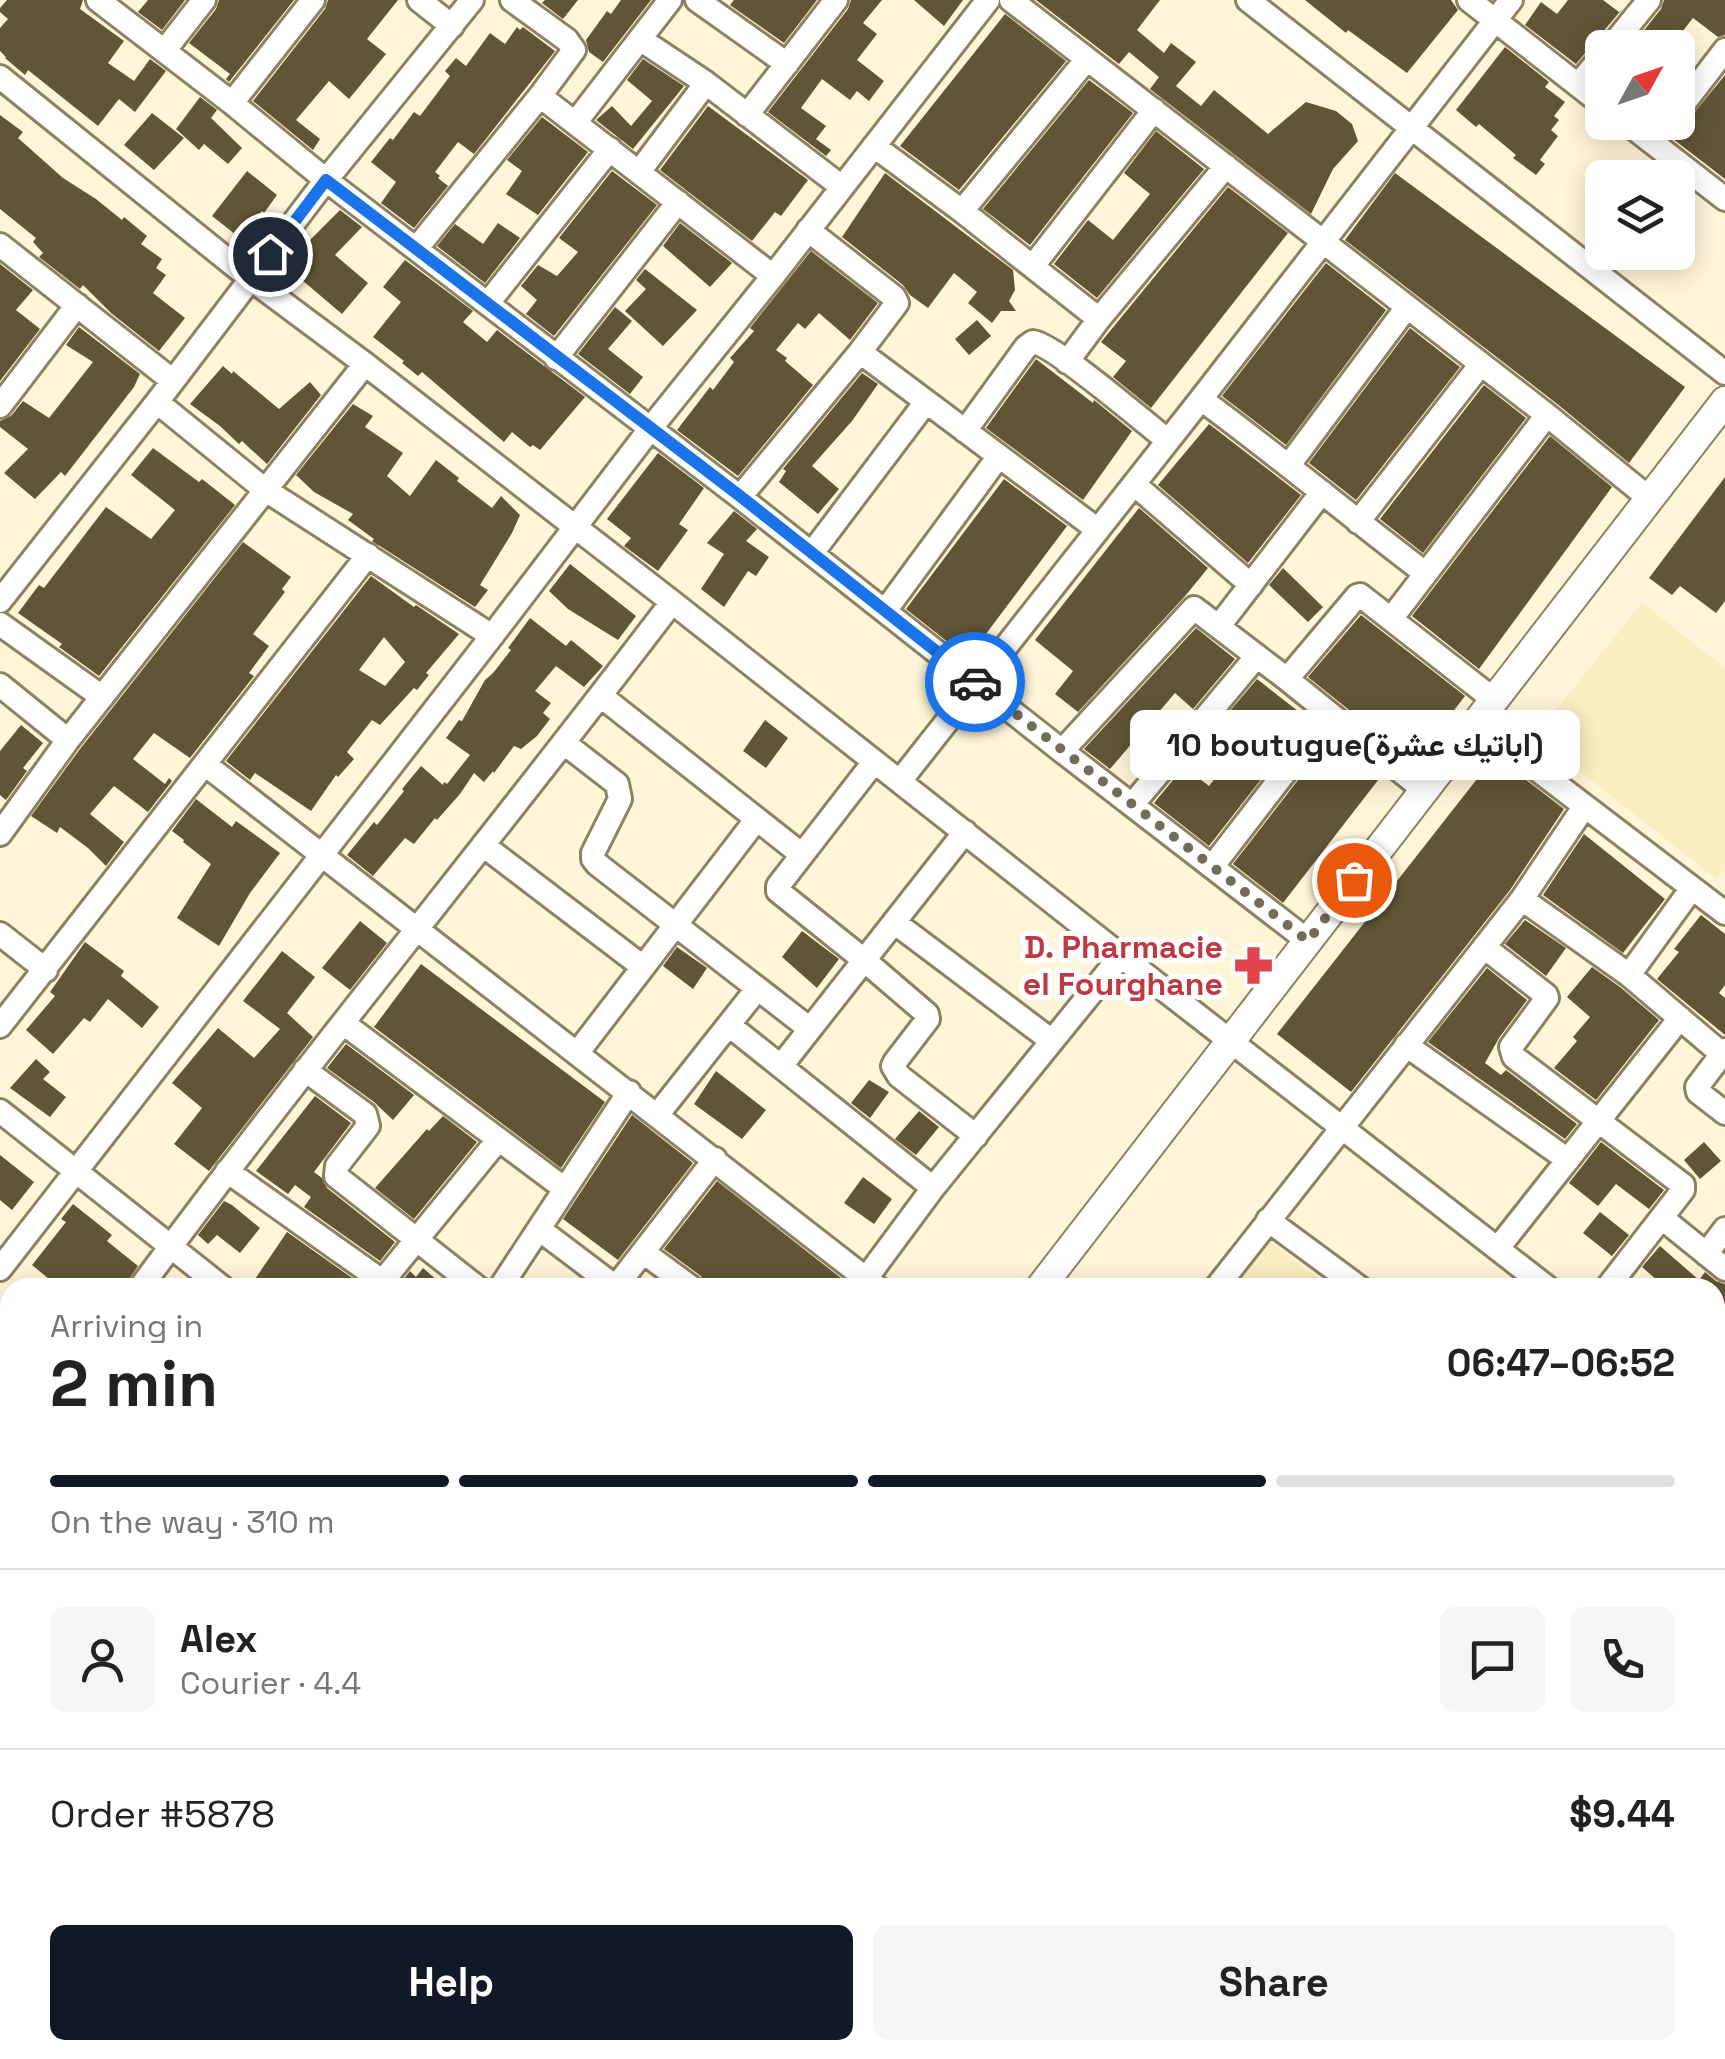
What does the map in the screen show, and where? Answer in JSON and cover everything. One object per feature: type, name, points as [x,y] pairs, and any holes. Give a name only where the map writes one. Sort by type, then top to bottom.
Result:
[{"type":"street","points":[[98,0],[1308,941]]},
{"type":"street","points":[[165,50],[204,0]]},
{"type":"street","points":[[232,103],[313,0]]},
{"type":"street","points":[[419,0],[452,26]]},
{"type":"street","points":[[4,587],[158,402],[326,180],[472,0]]},
{"type":"street","points":[[416,249],[574,50],[512,0]]},
{"type":"street","points":[[575,122],[670,0]]},
{"type":"street","points":[[748,115],[836,0]]},
{"type":"street","points":[[0,1269],[650,429],[988,0]]},
{"type":"street","points":[[1012,0],[1650,499]]},
{"type":"street","points":[[1248,0],[1725,373]]},
{"type":"street","points":[[1469,0],[1585,91]]},
{"type":"street","points":[[900,781],[1510,0]]},
{"type":"street","points":[[1625,30],[1649,0]]},
{"type":"street","points":[[711,4],[787,64]]},
{"type":"street","points":[[640,39],[842,186]]},
{"type":"street","points":[[1695,89],[1725,50]]},
{"type":"street","points":[[962,211],[1087,59]]},
{"type":"street","points":[[0,77],[251,279],[672,602],[1534,1278]]},
{"type":"street","points":[[1578,85],[1585,77]]},
{"type":"street","points":[[639,172],[706,84]]},
{"type":"street","points":[[540,96],[773,276]]},
{"type":"street","points":[[1033,266],[1154,110]]},
{"type":"street","points":[[1648,140],[1723,195]]},
{"type":"street","points":[[874,146],[1098,319]]},
{"type":"street","points":[[488,304],[610,150]]},
{"type":"street","points":[[1067,362],[1098,319],[1226,166]]},
{"type":"street","points":[[556,358],[678,202]]},
{"type":"street","points":[[740,496],[896,306],[897,300],[808,230]]},
{"type":"street","points":[[2,252],[173,381]]},
{"type":"street","points":[[0,406],[77,306]]},
{"type":"street","points":[[1290,464],[1407,307]]},
{"type":"street","points":[[965,431],[1033,342],[1041,343],[1168,440]]},
{"type":"street","points":[[860,352],[1098,530]]},
{"type":"street","points":[[0,834],[68,740],[365,364]]},
{"type":"street","points":[[1358,522],[1481,364]]},
{"type":"street","points":[[1201,398],[1426,572]]},
{"type":"street","points":[[1048,1278],[1725,401]]},
{"type":"street","points":[[158,402],[264,489],[492,636]]},
{"type":"street","points":[[812,554],[926,402]]},
{"type":"street","points":[[1390,619],[1547,415]]},
{"type":"street","points":[[884,611],[999,456]]},
{"type":"street","points":[[1134,484],[1251,585]]},
{"type":"street","points":[[1219,626],[1322,492]]},
{"type":"street","points":[[0,1026],[368,554]]},
{"type":"street","points":[[1287,679],[1360,595],[1494,700]]},
{"type":"street","points":[[147,1278],[672,602]]},
{"type":"street","points":[[1062,751],[1192,609],[1258,656],[1424,790]]},
{"type":"street","points":[[0,624],[102,697]]},
{"type":"street","points":[[1132,806],[1258,656]]},
{"type":"street","points":[[0,686],[68,740]]},
{"type":"street","points":[[600,696],[801,854]]},
{"type":"street","points":[[1212,867],[1330,714]]},
{"type":"street","points":[[1476,723],[1725,912]]},
{"type":"street","points":[[564,743],[617,784],[620,791],[620,799],[593,853],[597,864],[810,1029]]},
{"type":"street","points":[[874,762],[801,854],[778,891],[928,1016],[893,1066],[899,1076],[976,1136]]},
{"type":"street","points":[[206,764],[658,1114],[860,1278]]},
{"type":"street","points":[[1224,1278],[1522,899],[1584,807]]},
{"type":"street","points":[[578,1052],[756,820]]},
{"type":"street","points":[[781,1066],[964,832]]},
{"type":"street","points":[[483,845],[643,968]]},
{"type":"street","points":[[1629,975],[1692,888]]},
{"type":"street","points":[[1522,899],[1629,975],[1723,1052],[1698,1087],[1702,1096],[1725,1113]]},
{"type":"street","points":[[894,922],[1052,1041]]},
{"type":"street","points":[[0,934],[46,970]]},
{"type":"street","points":[[1484,948],[1547,998],[1510,1046],[1514,1057],[1683,1184],[1683,1190],[1616,1278]]},
{"type":"street","points":[[871,1278],[933,1188],[1122,956]]},
{"type":"street","points":[[658,1114],[756,990]]},
{"type":"street","points":[[1498,1248],[1680,1018]]},
{"type":"street","points":[[343,1023],[565,1190]]},
{"type":"street","points":[[728,1025],[933,1188]]},
{"type":"street","points":[[1406,1045],[1568,1160]]},
{"type":"street","points":[[305,1070],[368,1120],[368,1126],[336,1166],[336,1176],[466,1278]]},
{"type":"street","points":[[506,1278],[629,1092]]},
{"type":"street","points":[[0,1111],[210,1278]]},
{"type":"street","points":[[385,1278],[498,1140]]},
{"type":"street","points":[[623,1278],[715,1160]]},
{"type":"street","points":[[227,1171],[372,1278]]},
{"type":"street","points":[[1662,1218],[1725,1269]]},
{"type":"street","points":[[1268,1220],[1346,1278]]},
{"type":"street","points":[[539,1228],[604,1278]]},
{"type":"street","points":[[1706,1254],[1725,1229]]},
{"type":"street","points":[[643,1252],[678,1278]]},
{"type":"shaded area","points":[[1642,603],[1725,668],[1725,868],[1716,879],[1535,736]]},
{"type":"shaded area","points":[[1266,1239],[1318,1278],[1239,1278]]},
{"type":"building","points":[[7,0],[83,0],[80,9],[124,41],[108,63],[134,81],[150,59],[166,71],[135,112],[119,99],[98,126],[28,70],[25,75],[5,58],[0,51],[0,28],[8,19],[0,8]]},
{"type":"building","points":[[148,0],[185,0],[162,30],[138,12]]},
{"type":"building","points":[[219,0],[294,0],[229,82],[226,79],[230,74],[189,43]]},
{"type":"building","points":[[328,0],[398,0],[367,39],[386,54],[349,99],[329,81],[296,120],[320,139],[313,150],[253,101]]},
{"type":"building","points":[[578,0],[563,19],[542,3]]},
{"type":"building","points":[[621,0],[651,0],[603,62],[589,52],[586,40],[607,11],[611,14]]},
{"type":"building","points":[[734,0],[817,0],[784,43],[730,5]]},
{"type":"building","points":[[851,0],[882,0],[863,23],[877,34],[857,60],[884,81],[869,101],[857,91],[850,100],[822,79],[801,108],[826,126],[816,139],[831,150],[826,156],[768,112]]},
{"type":"building","points":[[914,0],[963,0],[944,26]]},
{"type":"building","points":[[1036,0],[1160,0],[1137,30],[1164,53],[1171,43],[1196,62],[1176,86],[1201,106],[1214,90],[1268,134],[1306,102],[1336,111],[1352,124],[1358,141],[1333,169],[1311,214],[1150,89],[1159,77],[1129,52],[1119,64]]},
{"type":"building","points":[[1305,0],[1451,0],[1458,10],[1407,73]]},
{"type":"building","points":[[1568,0],[1603,0],[1619,12],[1623,8],[1605,30],[1585,30],[1585,53],[1576,64],[1525,25],[1541,2],[1557,14]]},
{"type":"building","points":[[1664,0],[1725,0],[1725,35],[1718,37],[1693,18],[1684,30],[1644,30]]},
{"type":"building","points":[[1005,14],[1066,61],[959,190],[900,146]]},
{"type":"building","points":[[517,27],[523,27],[555,51],[474,154],[458,142],[435,172],[448,186],[414,228],[381,203],[396,182],[371,162],[414,112],[420,116],[450,76],[445,71],[456,58],[466,66],[490,33],[505,44]]},
{"type":"building","points":[[1505,47],[1549,82],[1545,87],[1565,102],[1554,116],[1559,120],[1551,130],[1558,136],[1540,160],[1545,164],[1536,175],[1479,124],[1476,127],[1456,110]]},
{"type":"building","points":[[643,59],[684,86],[633,149],[596,120],[612,106],[631,126],[652,101],[627,80]]},
{"type":"building","points":[[1725,75],[1725,179],[1674,140],[1695,140],[1695,112]]},
{"type":"building","points":[[1089,80],[1133,113],[1030,245],[983,209]]},
{"type":"building","points":[[200,97],[217,110],[211,118],[242,148],[228,164],[204,144],[199,150],[176,129]]},
{"type":"building","points":[[708,106],[808,180],[781,216],[775,212],[752,241],[660,170]]},
{"type":"building","points":[[152,113],[184,138],[154,170],[124,145]]},
{"type":"building","points":[[0,115],[23,132],[18,138],[63,178],[147,236],[141,244],[162,259],[156,268],[166,275],[153,293],[185,318],[159,351],[83,285],[80,289],[39,257],[43,253],[33,242],[36,238],[0,209]]},
{"type":"building","points":[[542,117],[588,152],[538,215],[506,194],[522,171],[507,160]]},
{"type":"building","points":[[1156,131],[1204,169],[1097,298],[1054,264],[1088,220],[1113,240],[1150,194],[1124,173]]},
{"type":"building","points":[[247,171],[277,195],[240,238],[212,216]]},
{"type":"building","points":[[612,171],[657,205],[554,336],[526,314],[537,300],[521,286],[538,265],[557,276],[578,252],[559,238]]},
{"type":"building","points":[[885,173],[1013,270],[1015,290],[1009,301],[1016,311],[1001,311],[992,323],[968,303],[977,292],[954,273],[928,308],[842,237]]},
{"type":"building","points":[[1395,173],[1685,387],[1629,463],[1345,240]]},
{"type":"building","points":[[1228,187],[1288,233],[1151,408],[1113,377],[1126,361],[1101,342]]},
{"type":"building","points":[[340,210],[362,227],[335,255],[368,283],[342,314],[302,280],[285,271],[309,239]]},
{"type":"building","points":[[498,223],[520,238],[485,283],[437,246],[455,224],[483,244]]},
{"type":"building","points":[[680,223],[732,263],[710,287],[663,246]]},
{"type":"building","points":[[811,251],[878,303],[850,340],[819,313],[805,329],[798,323],[776,350],[813,385],[738,476],[677,430],[734,362],[730,358],[754,331],[750,328]]},
{"type":"building","points":[[405,260],[473,311],[463,322],[487,342],[497,330],[585,397],[540,450],[512,432],[504,442],[422,372],[418,376],[373,337],[401,302],[383,287]]},
{"type":"building","points":[[1326,263],[1386,310],[1286,445],[1222,396]]},
{"type":"building","points":[[0,264],[33,290],[16,310],[40,329],[0,381]]},
{"type":"building","points":[[645,269],[697,310],[663,346],[625,311],[646,289],[636,280]]},
{"type":"building","points":[[615,307],[632,321],[608,349],[643,377],[630,394],[578,354]]},
{"type":"building","points":[[977,320],[991,336],[969,355],[955,339]]},
{"type":"building","points":[[79,327],[140,374],[65,476],[61,472],[35,499],[4,473],[28,449],[0,427],[0,421],[11,416],[23,401],[49,418],[93,362],[66,345]]},
{"type":"building","points":[[1410,328],[1460,367],[1356,500],[1309,463]]},
{"type":"building","points":[[1036,359],[1132,431],[1083,500],[986,428]]},
{"type":"building","points":[[223,366],[279,409],[310,382],[321,395],[267,464],[190,404]]},
{"type":"building","points":[[862,373],[878,384],[812,466],[839,489],[818,514],[779,482],[786,471],[783,469]]},
{"type":"building","points":[[1484,385],[1526,418],[1423,553],[1380,519]]},
{"type":"building","points":[[353,404],[373,416],[365,427],[403,453],[387,476],[410,496],[436,460],[492,508],[501,496],[520,515],[480,585],[488,590],[475,607],[372,541],[348,520],[353,514],[314,492],[296,475]]},
{"type":"building","points":[[1209,424],[1301,495],[1248,563],[1158,485]]},
{"type":"building","points":[[1550,436],[1612,487],[1479,669],[1412,616]]},
{"type":"building","points":[[153,448],[235,505],[99,676],[18,613],[39,585],[44,588],[106,507],[151,539],[175,510],[131,475]]},
{"type":"building","points":[[658,453],[704,488],[679,524],[688,530],[658,571],[624,546],[631,538],[607,519]]},
{"type":"building","points":[[1725,477],[1725,601],[1716,613],[1680,586],[1672,595],[1649,578]]},
{"type":"building","points":[[1004,479],[1067,526],[968,658],[906,609]]},
{"type":"building","points":[[1139,508],[1208,568],[1078,712],[1055,694],[1073,671],[1035,640]]},
{"type":"building","points":[[734,511],[757,529],[746,541],[769,557],[756,576],[748,571],[724,607],[701,589],[724,554],[707,543]]},
{"type":"building","points":[[243,542],[291,577],[282,589],[285,592],[253,634],[269,646],[249,673],[254,676],[190,758],[154,733],[133,759],[165,784],[169,778],[172,781],[148,812],[114,786],[90,814],[124,842],[106,866],[60,827],[57,833],[31,816]]},
{"type":"building","points":[[570,564],[636,616],[618,640],[568,609],[549,591]]},
{"type":"building","points":[[1283,568],[1323,607],[1308,622],[1269,585]]},
{"type":"building","points":[[371,576],[459,634],[417,690],[414,688],[380,725],[372,720],[347,752],[354,759],[336,775],[311,811],[255,773],[250,780],[226,761]],"holes":[[[384,637],[405,662],[385,686],[359,670]]]},
{"type":"building","points":[[1361,615],[1465,696],[1414,762],[1308,677]]},
{"type":"building","points":[[530,618],[566,646],[571,640],[603,666],[584,687],[556,666],[535,691],[551,703],[543,713],[550,719],[537,736],[521,749],[514,746],[484,782],[474,773],[414,844],[405,838],[373,876],[347,855],[374,822],[377,825],[421,766],[443,785],[470,755],[446,738],[462,721],[485,680],[511,650],[508,648]]},
{"type":"building","points":[[1196,628],[1235,659],[1193,709],[1175,693],[1110,769],[1084,749]]},
{"type":"building","points":[[1257,679],[1308,719],[1209,846],[1154,803],[1184,767],[1209,786],[1242,744],[1218,725]]},
{"type":"building","points":[[765,720],[788,738],[766,768],[743,751]]},
{"type":"building","points":[[21,725],[43,743],[23,768],[27,771],[6,800],[0,795],[0,751]]},
{"type":"building","points":[[1333,735],[1382,775],[1283,903],[1233,864]]},
{"type":"building","points":[[1495,756],[1564,809],[1510,890],[1351,1092],[1277,1034]]},
{"type":"building","points":[[196,799],[232,827],[236,821],[280,853],[250,893],[219,946],[177,918],[211,864],[172,831]]},
{"type":"building","points":[[1584,834],[1665,899],[1623,953],[1543,895]]},
{"type":"building","points":[[1701,915],[1725,934],[1725,985],[1719,993],[1725,998],[1725,1035],[1657,979]]},
{"type":"building","points":[[1525,920],[1566,948],[1546,976],[1505,944]]},
{"type":"building","points":[[360,921],[387,943],[350,990],[322,968]]},
{"type":"building","points":[[802,931],[839,959],[817,988],[782,957]]},
{"type":"building","points":[[85,942],[124,971],[121,976],[159,1007],[142,1028],[108,999],[90,1022],[84,1018],[53,1054],[26,1030],[55,996],[50,992]]},
{"type":"building","points":[[677,947],[707,968],[693,989],[663,966]]},
{"type":"building","points":[[282,951],[315,977],[287,1013],[313,1037],[209,1171],[174,1144],[202,1108],[172,1083],[218,1028],[254,1058],[280,1029],[243,1001]]},
{"type":"building","points":[[421,964],[605,1102],[561,1168],[374,1027]]},
{"type":"building","points":[[1592,967],[1659,1020],[1596,1100],[1554,1068],[1577,1041],[1573,1037],[1590,1017],[1567,997]]},
{"type":"building","points":[[1487,968],[1527,1000],[1485,1063],[1501,1075],[1506,1070],[1577,1124],[1565,1139],[1428,1042]]},
{"type":"building","points":[[346,1044],[414,1095],[393,1120],[327,1068]]},
{"type":"building","points":[[36,1059],[50,1072],[43,1079],[66,1097],[50,1117],[10,1088]]},
{"type":"building","points":[[716,1071],[766,1110],[742,1139],[694,1104]]},
{"type":"building","points":[[869,1080],[889,1092],[870,1118],[851,1103]]},
{"type":"building","points":[[315,1096],[351,1123],[314,1172],[327,1188],[395,1242],[380,1261],[304,1207],[311,1197],[295,1185],[288,1194],[256,1171]]},
{"type":"building","points":[[919,1111],[939,1127],[916,1155],[895,1139]]},
{"type":"building","points":[[632,1115],[693,1163],[618,1260],[563,1219]]},
{"type":"building","points":[[443,1116],[477,1142],[414,1219],[375,1188]]},
{"type":"building","points":[[1601,1142],[1664,1190],[1649,1209],[1616,1184],[1598,1206],[1569,1183]]},
{"type":"building","points":[[1704,1142],[1721,1161],[1700,1179],[1684,1160]]},
{"type":"building","points":[[0,1155],[34,1182],[12,1210],[0,1200]]},
{"type":"building","points":[[863,1177],[892,1199],[874,1224],[844,1203]]},
{"type":"building","points":[[717,1181],[841,1278],[702,1278],[664,1249]]},
{"type":"building","points":[[224,1201],[260,1228],[240,1253],[217,1235],[208,1244],[198,1235]]},
{"type":"building","points":[[73,1204],[112,1235],[107,1241],[138,1266],[130,1278],[48,1278],[32,1265],[66,1222],[61,1219]]},
{"type":"building","points":[[1600,1212],[1629,1235],[1612,1256],[1583,1233]]},
{"type":"building","points":[[287,1232],[352,1278],[256,1278]]},
{"type":"building","points":[[1660,1246],[1697,1278],[1655,1278],[1642,1267]]},
{"type":"building","points":[[423,1268],[434,1278],[405,1278],[410,1271],[416,1277]]},
{"type":"way so far","points":[[975,682],[1308,941],[1354,880]]},
{"type":"place","name":"10 boutugue(اباتيك عشرة)","points":[[1354,880]]},
{"type":"place","name":"D. Pharmacie el Fourghane","points":[[1253,965]]},
{"type":"route","points":[[270,254],[326,180],[740,496],[975,682]]}]
